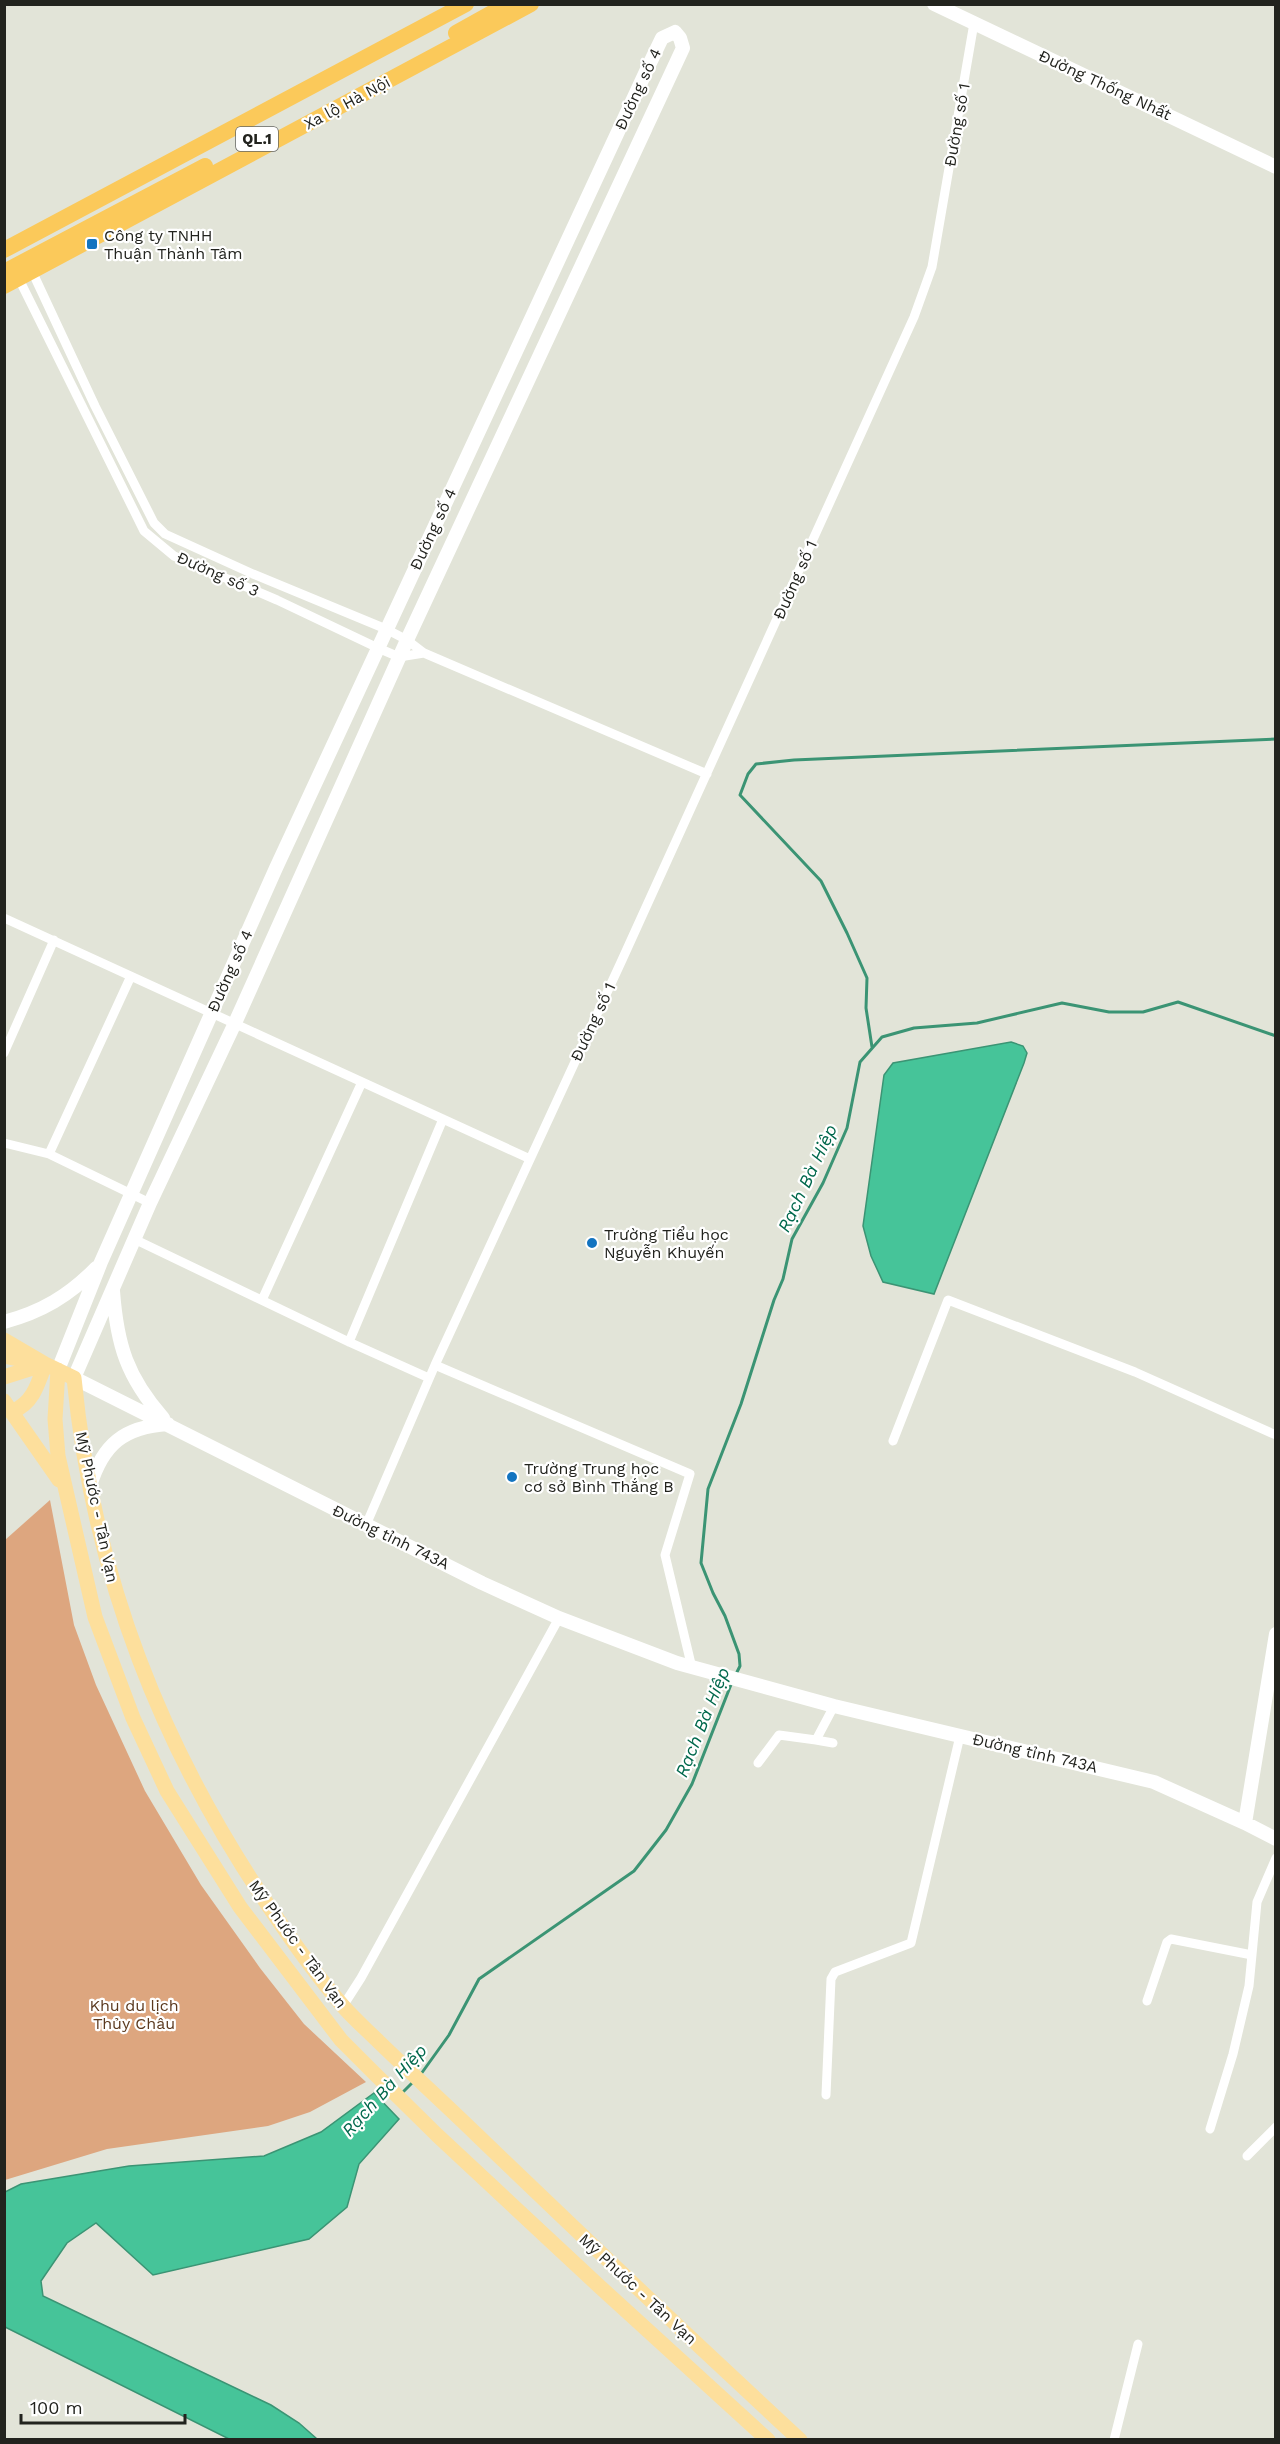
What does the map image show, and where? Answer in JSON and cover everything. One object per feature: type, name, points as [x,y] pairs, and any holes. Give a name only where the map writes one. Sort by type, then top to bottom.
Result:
[{"type":"highway","name":"QL.1","points":[[4,240],[443,4]]},
{"type":"highway","name":"Xa lộ Hà Nội","points":[[4,250],[466,4]]},
{"type":"highway","name":"Xa lộ Hà Nội","points":[[16,272],[508,4]]},
{"type":"highway","name":"Xa lộ Hà Nội","points":[[16,272],[531,4]]},
{"type":"main road","points":[[4,1340],[74,1378]]},
{"type":"main road","points":[[4,1356],[52,1367]]},
{"type":"main road","points":[[4,1362],[52,1367]]},
{"type":"main road","points":[[4,1377],[52,1367]]},
{"type":"main road","points":[[9,1406],[23,1407],[52,1367]]},
{"type":"main road","name":"Mỹ Phước - Tân Vạn","points":[[52,1367],[56,1436],[64,1486],[94,1617],[154,1766],[167,1791],[240,1907],[341,2040],[437,2135],[768,2439]]},
{"type":"main road","name":"Mỹ Phước - Tân Vạn","points":[[74,1378],[90,1486],[104,1551],[128,1631],[157,1708],[179,1754],[195,1787],[240,1865],[343,2006],[632,2285],[800,2439]]},
{"type":"main road","name":"Mỹ Phước - Tân Vạn","points":[[9,1406],[64,1486]]},
{"type":"main road","points":[[154,1766],[179,1754]]},
{"type":"street","name":"Đường Thống Nhất","points":[[934,4],[1275,167]]},
{"type":"street","name":"Đường số 1","points":[[366,1525],[528,1158],[707,774],[915,317],[932,267],[974,23]]},
{"type":"street","name":"Đường số 4","points":[[52,1367],[386,629],[649,64],[662,38],[675,33],[680,38],[683,48],[406,639],[235,1023],[150,1203],[74,1378]]},
{"type":"street","name":"Đường số 3","points":[[16,272],[95,406],[154,523],[165,534],[253,574],[386,629],[406,639],[424,653],[707,774]]},
{"type":"street","name":"Đường số 3","points":[[16,272],[144,531],[174,556],[277,600],[399,657]]},
{"type":"street","points":[[158,544],[165,534]]},
{"type":"street","points":[[399,657],[424,653]]},
{"type":"street","points":[[4,918],[528,1158]]},
{"type":"street","points":[[5,1049],[54,940]]},
{"type":"street","points":[[49,1154],[131,976]]},
{"type":"street","points":[[262,1299],[362,1082]]},
{"type":"street","points":[[349,1342],[443,1119]]},
{"type":"street","points":[[4,1143],[49,1154],[150,1203]]},
{"type":"street","points":[[134,1239],[429,1378]]},
{"type":"street","points":[[4,1322],[43,1309],[65,1296],[101,1262]]},
{"type":"street","points":[[113,1287],[116,1326],[131,1375],[147,1401],[168,1424]]},
{"type":"street","points":[[893,1441],[948,1300],[1135,1372],[1275,1435]]},
{"type":"street","points":[[435,1365],[690,1474],[665,1555],[692,1668]]},
{"type":"street","name":"Đường tỉnh 743A","points":[[74,1378],[482,1583],[559,1618],[692,1668],[834,1706],[1154,1782],[1275,1839]]},
{"type":"street","points":[[90,1486],[99,1461],[111,1444],[140,1428],[168,1424]]},
{"type":"street","points":[[343,2006],[361,1978],[559,1618]]},
{"type":"street","points":[[1245,1823],[1270,1692],[1275,1634]]},
{"type":"street","points":[[816,1740],[834,1706]]},
{"type":"street","points":[[758,1763],[779,1735],[833,1743]]},
{"type":"street","points":[[826,2096],[831,1979],[835,1972],[911,1943],[960,1736]]},
{"type":"street","points":[[1210,2129],[1233,2054],[1249,1986],[1257,1902],[1275,1858]]},
{"type":"street","points":[[1147,2001],[1167,1942],[1171,1938],[1252,1955]]},
{"type":"street","points":[[1247,2156],[1275,2127]]},
{"type":"street","points":[[1114,2439],[1138,2344]]},
{"type":"green space","name":"Khu du lịch Thủy Châu","points":[[50,1500],[74,1625],[96,1685],[145,1791],[201,1885],[260,1968],[304,2024],[366,2082],[310,2112],[268,2126],[107,2149],[5,2180],[5,1540]]},
{"type":"shaded area","points":[[1011,1042],[1023,1046],[1027,1053],[1024,1063],[934,1294],[883,1282],[871,1256],[863,1226],[884,1075],[893,1063]]},
{"type":"shaded area","points":[[374,2093],[399,2119],[359,2164],[347,2207],[309,2239],[153,2275],[96,2223],[67,2243],[41,2281],[43,2296],[271,2405],[299,2423],[317,2439],[229,2439],[5,2327],[5,2192],[21,2184],[129,2166],[264,2156],[321,2132]]},
{"type":"waterway","points":[[872,1047],[866,1008],[867,978],[821,881],[740,795],[748,774],[756,764],[794,760],[1276,739]]},
{"type":"waterway","name":"Rạch Bà Hiệp","points":[[735,1676],[740,1666],[739,1654],[701,1563],[708,1489],[741,1404],[774,1300],[783,1279],[792,1239],[823,1183],[847,1128],[860,1062],[882,1037],[914,1028],[977,1023],[1062,1003],[1109,1012],[1143,1012],[1178,1002],[1276,1036]]},
{"type":"waterway","name":"Rạch Bà Hiệp","points":[[421,2074],[449,2035],[479,1979],[634,1871],[666,1830],[692,1784],[732,1682]]},
{"type":"waterway","name":"Rạch Bà Hiệp","points":[[402,2093],[414,2081]]},
{"type":"place","name":"Công ty TNHH Thuận Thành Tâm","points":[[92,244]]},
{"type":"place","name":"Trường Tiểu học Nguyễn Khuyến","points":[[592,1243]]},
{"type":"place","name":"Trường Trung học cơ sở Bình Thắng B","points":[[512,1477]]}]
